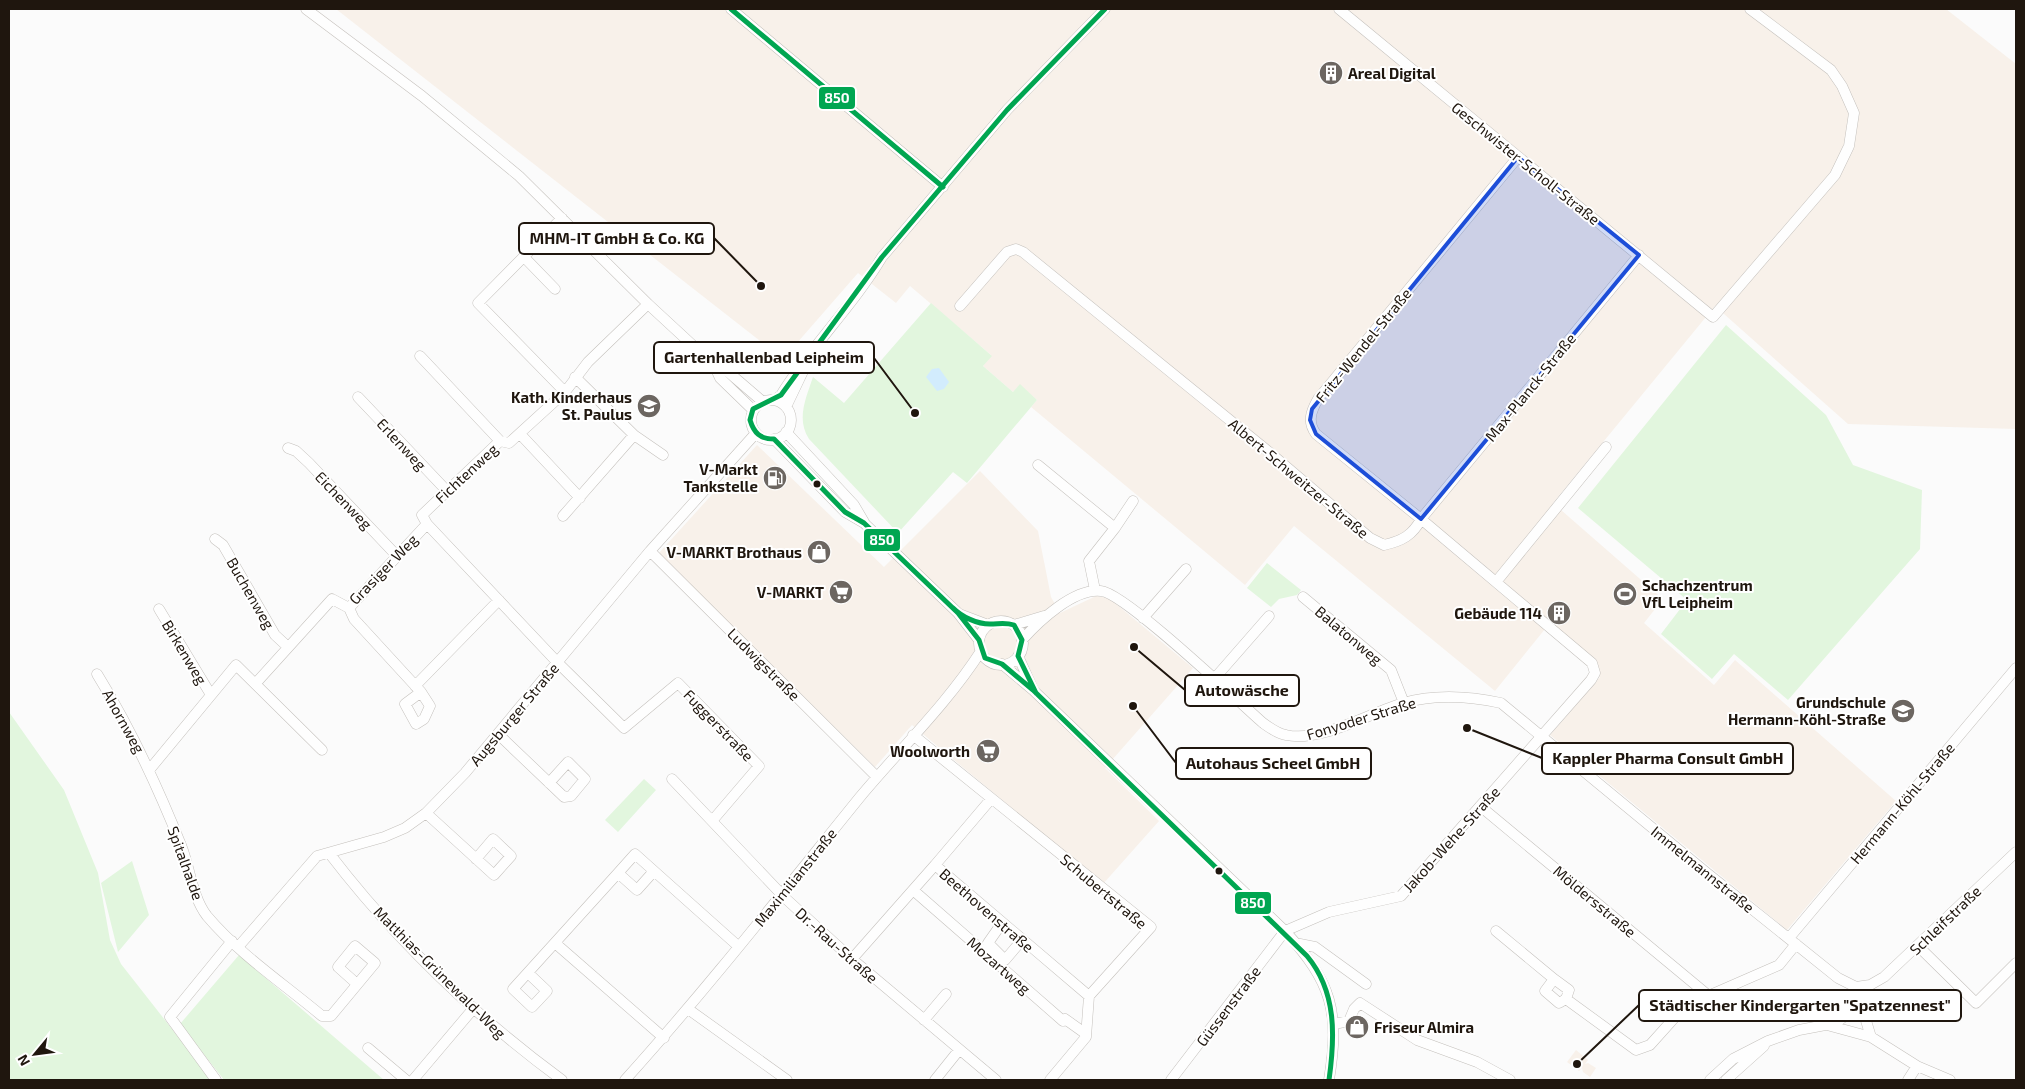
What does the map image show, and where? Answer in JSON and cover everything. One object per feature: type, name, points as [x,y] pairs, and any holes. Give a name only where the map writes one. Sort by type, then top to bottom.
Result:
[{"type":"street","points":[[306,9],[475,138],[519,176],[648,304],[714,365],[727,371],[762,401]]},
{"type":"street","points":[[731,9],[943,187]]},
{"type":"street","points":[[775,400],[786,407],[791,420],[786,432],[774,440],[764,439],[756,433],[751,422],[753,410],[762,401],[775,400],[781,395],[812,348],[872,274],[882,257],[1007,110],[1105,9]]},
{"type":"street","name":"Geschwister-Scholl-Straße","points":[[1339,9],[1713,317],[1835,175],[1849,146],[1854,114],[1842,86],[1831,70],[1750,9]]},
{"type":"street","name":"Fritz-Wendel-Straße","points":[[1421,518],[1316,434],[1310,420],[1312,409],[1518,157]]},
{"type":"street","points":[[562,218],[478,303],[565,392]]},
{"type":"street","name":"Albert-Schweitzer-Straße","points":[[960,306],[1007,252],[1016,249],[1023,252],[1269,452],[1370,538],[1384,546],[1397,542],[1415,531],[1421,518]]},
{"type":"street","name":"Max-Planck-Straße","points":[[1421,518],[1639,255]]},
{"type":"street","points":[[524,257],[555,289]]},
{"type":"street","points":[[580,498],[521,435],[565,392],[575,377],[648,304]]},
{"type":"street","points":[[786,407],[799,384],[812,348]]},
{"type":"street","points":[[420,356],[500,440]]},
{"type":"street","points":[[714,365],[720,378],[753,410]]},
{"type":"street","points":[[575,377],[634,435],[662,455]]},
{"type":"street","name":"Erlenweg","points":[[358,398],[446,490]]},
{"type":"street","points":[[786,432],[854,505],[864,523]]},
{"type":"street","name":"Augsburger Straße","points":[[216,1080],[170,1017],[317,856],[384,837],[405,828],[426,813],[465,773],[650,552],[756,433]]},
{"type":"street","name":"Fichtenweg","points":[[427,524],[422,515],[446,490],[500,440],[509,443],[521,435]]},
{"type":"street","points":[[563,516],[634,435]]},
{"type":"street","points":[[774,440],[845,512],[864,523],[958,613],[979,640],[981,651],[988,660],[1002,664],[1033,690],[1296,942],[1318,970],[1328,995],[1334,1024],[1329,1080]]},
{"type":"street","points":[[1496,582],[1606,447]]},
{"type":"street","name":"Eichenweg","points":[[288,448],[296,451],[309,463],[397,556]]},
{"type":"street","points":[[1038,465],[1115,528]]},
{"type":"street","points":[[958,613],[988,625],[1002,621],[1014,625],[1045,615],[1084,593],[1095,590],[1089,561],[1115,528],[1132,501]]},
{"type":"street","points":[[1421,518],[1592,663],[1595,673],[1591,680],[1542,737]]},
{"type":"street","points":[[427,524],[558,663]]},
{"type":"street","name":"Grasiger Weg","points":[[256,683],[332,599],[349,608],[427,524]]},
{"type":"street","name":"Buchenweg","points":[[215,539],[223,545],[276,635],[288,647]]},
{"type":"street","name":"Ludwigstraße","points":[[650,552],[877,777]]},
{"type":"street","points":[[1143,618],[1186,569]]},
{"type":"street","name":"Fonyoder Straße","points":[[1095,590],[1117,596],[1263,723],[1286,735],[1299,736],[1318,733],[1404,703],[1454,696],[1501,703],[1542,737]]},
{"type":"street","name":"Balatonweg","points":[[1303,597],[1391,670],[1404,703]]},
{"type":"street","points":[[349,608],[354,619],[418,689],[499,600]]},
{"type":"street","name":"Birkenweg","points":[[158,609],[211,696]]},
{"type":"street","points":[[1002,664],[1011,662],[1018,656],[1022,640],[1045,615]]},
{"type":"street","points":[[1214,679],[1269,616]]},
{"type":"street","points":[[979,640],[988,625]]},
{"type":"street","points":[[1014,625],[1022,640]]},
{"type":"street","name":"Maximilianstraße","points":[[625,1080],[664,1038],[877,777],[966,675],[981,651]]},
{"type":"street","points":[[1018,656],[1033,690]]},
{"type":"street","name":"Maximilianstraße","points":[[966,675],[988,660]]},
{"type":"street","name":"Fuggerstraße","points":[[558,663],[624,728],[678,683],[759,766],[712,821]]},
{"type":"street","points":[[150,769],[236,666],[256,683],[322,750]]},
{"type":"street","name":"Hermann-Köhl-Straße","points":[[1566,999],[1636,1050],[1650,1045],[1686,1006],[1779,965],[1792,941],[2016,668]]},
{"type":"street","name":"Ahornweg","points":[[97,674],[124,716],[150,769]]},
{"type":"street","points":[[498,734],[549,783]]},
{"type":"street","name":"Schubertstraße","points":[[912,735],[1151,927],[1089,996]]},
{"type":"street","name":"Jakob-Wehe-Straße","points":[[1285,931],[1330,912],[1401,896],[1542,737]]},
{"type":"street","name":"Immelmannstraße","points":[[1542,737],[1838,978],[1856,987]]},
{"type":"street","name":"Spitalhalde","points":[[150,769],[182,847],[199,900],[206,915],[235,944],[322,1016],[331,1016],[357,984]]},
{"type":"street","name":"Dr.-Rau-Straße","points":[[672,779],[781,894],[852,959],[996,1080]]},
{"type":"street","points":[[935,865],[991,799]]},
{"type":"street","name":"Möldersstraße","points":[[1480,806],[1709,996]]},
{"type":"street","points":[[426,813],[476,859]]},
{"type":"street","name":"Schleifstraße","points":[[1856,987],[1870,986],[1897,966],[2016,852]]},
{"type":"street","name":"Matthias-Grünewald-Weg","points":[[329,853],[372,906],[473,1009],[510,1042],[562,1080]]},
{"type":"street","points":[[528,973],[635,854],[738,946]]},
{"type":"street","name":"Beethovenstraße","points":[[852,959],[935,865],[1089,996]]},
{"type":"street","points":[[618,873],[636,890],[654,871]]},
{"type":"street","name":"Mozartweg","points":[[913,890],[1063,1021],[1065,1019],[1086,1034]]},
{"type":"street","points":[[1002,923],[988,943],[1005,960],[1022,940]]},
{"type":"street","name":"Güssenstraße","points":[[1171,1080],[1285,931]]},
{"type":"street","points":[[1496,931],[1569,990],[1566,999],[1559,1003],[1545,991],[1554,979]]},
{"type":"street","points":[[1296,942],[1315,947],[1366,984]]},
{"type":"street","points":[[556,943],[664,1038]]},
{"type":"street","points":[[1918,946],[1976,1003],[2016,964]]},
{"type":"street","points":[[1710,1080],[1733,1059],[1768,1041],[1799,1030],[1836,1023],[1846,1015],[1856,987]]},
{"type":"street","points":[[1856,987],[1870,1037]]},
{"type":"street","points":[[924,1020],[946,994]]},
{"type":"street","points":[[1050,1080],[1086,1037],[1089,996]]},
{"type":"street","points":[[1334,1024],[1349,1021],[1354,1009],[1360,1003],[1417,1040],[1477,1062],[1510,1080]]},
{"type":"street","points":[[413,1080],[473,1009]]},
{"type":"street","points":[[688,1009],[787,1080]]},
{"type":"street","points":[[1826,1025],[1870,1037],[1917,1066],[1950,1080]]},
{"type":"street","points":[[1726,1080],[1753,1058],[1768,1041]]},
{"type":"street","points":[[368,1048],[406,1080]]},
{"type":"street","points":[[935,1080],[959,1050]]},
{"type":"street","points":[[1908,1080],[1917,1066]]},
{"type":"highlighted area","points":[[1518,157],[1639,255],[1421,519],[1316,434],[1310,420],[1312,409]]},
{"type":"shaded area","points":[[336,9],[1946,9],[2016,64],[2016,429],[1848,424],[1715,306],[1553,503],[1663,599],[1644,623],[1714,685],[1735,660],[1896,801],[1787,930],[1550,735],[1600,677],[1545,629],[1495,691],[1294,526],[1245,585],[1031,407],[1037,400],[1020,385],[1013,392],[983,366],[991,355],[910,286],[896,303],[858,273],[783,359]]},
{"type":"shaded area","points":[[757,445],[884,567],[980,471],[1038,531],[1051,597],[1060,613],[1096,596],[1109,598],[1193,668],[1105,768],[1159,821],[1103,884],[912,725],[875,767],[658,554]]},
{"type":"shaded area","points":[[1576,1050],[1588,1060],[1585,1064],[1588,1063],[1596,1068],[1590,1077],[1583,1072],[1582,1068],[1579,1071],[1567,1062]]},
{"type":"green space","points":[[931,303],[992,356],[983,366],[1013,392],[1020,384],[1037,400],[967,483],[953,472],[898,533],[809,439],[803,424],[804,408],[813,377],[844,403]]},
{"type":"green space","points":[[1726,325],[1826,415],[1853,465],[1922,490],[1920,549],[1788,700],[1734,654],[1712,679],[1661,634],[1687,600],[1578,508]]},
{"type":"green space","points":[[1267,563],[1301,590],[1297,595],[1279,599],[1271,607],[1247,588]]},
{"type":"green space","points":[[9,712],[64,790],[98,873],[110,940],[121,964],[212,1080],[9,1080]]},
{"type":"green space","points":[[644,779],[656,790],[618,832],[605,820]]},
{"type":"green space","points":[[132,861],[149,915],[118,952],[101,883]]},
{"type":"green space","points":[[239,955],[384,1080],[224,1080],[180,1024]]},
{"type":"water","points":[[939,368],[949,382],[944,389],[937,391],[926,377],[932,369]]},
{"type":"transit line","name":"850","points":[[731,9],[943,187]]},
{"type":"transit line","name":"850","points":[[1105,9],[1007,110],[882,257],[781,395],[753,409],[750,420],[758,434],[765,438],[774,439],[845,512],[864,523],[958,613],[979,640],[985,658],[1002,664],[1033,690],[1307,956],[1317,970],[1324,985],[1332,1015],[1333,1031],[1329,1080]]},
{"type":"transit line","name":"850","points":[[953,608],[965,617],[980,623],[1014,625],[1022,640],[1018,656],[1036,693]]},
{"type":"place","name":"Areal Digital","points":[[1331,73]]},
{"type":"place","name":"MHM-IT GmbH & Co. KG","points":[[761,286]]},
{"type":"place","name":"Kath. Kinderhaus St. Paulus","points":[[649,406]]},
{"type":"place","name":"Gartenhallenbad Leipheim","points":[[915,413]]},
{"type":"place","name":"V-Markt Tankstelle","points":[[775,478]]},
{"type":"place","name":"V-MARKT Brothaus","points":[[819,552]]},
{"type":"place","name":"V-MARKT","points":[[841,592]]},
{"type":"place","name":"Schachzentrum VfL Leipheim","points":[[1625,594]]},
{"type":"place","name":"Gebäude 114","points":[[1559,613]]},
{"type":"place","name":"Autowäsche","points":[[1134,647]]},
{"type":"place","name":"Autohaus Scheel GmbH","points":[[1133,706]]},
{"type":"place","name":"Grundschule Hermann-Köhl-Straße","points":[[1903,711]]},
{"type":"place","name":"Kappler Pharma Consult GmbH","points":[[1467,728]]},
{"type":"place","name":"Woolworth","points":[[988,751]]},
{"type":"place","name":"Friseur Almira","points":[[1357,1027]]},
{"type":"place","name":"Städtischer Kindergarten \"Spatzennest\"","points":[[1577,1064]]}]
